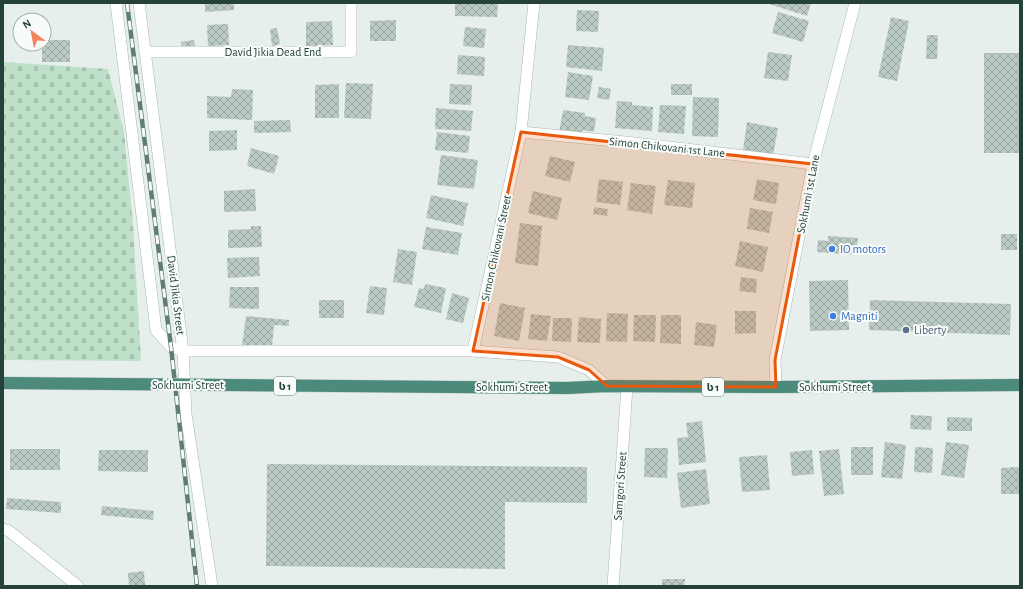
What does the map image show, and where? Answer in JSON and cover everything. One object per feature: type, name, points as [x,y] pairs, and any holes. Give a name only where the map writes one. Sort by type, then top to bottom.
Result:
[{"type":"highway","name":"Sokhumi Street","points":[[3,383],[568,388],[607,386],[776,387],[1020,385]]},
{"type":"street","name":"David Jikia Street","points":[[116,3],[156,330],[171,347],[183,351]]},
{"type":"street","name":"David Jikia Street","points":[[140,3],[183,351],[186,414],[212,586]]},
{"type":"street","name":"David Jikia Dead End","points":[[145,52],[351,52],[351,3]]},
{"type":"street","name":"Simon Chikovani Street","points":[[473,351],[521,132],[534,3]]},
{"type":"street","name":"Sokhumi 1st Lane","points":[[776,387],[775,360],[813,164],[854,3]]},
{"type":"street","name":"Simon Chikovani 1st Lane","points":[[521,132],[634,143],[813,164]]},
{"type":"street","points":[[183,351],[473,351],[558,357],[590,370],[607,386]]},
{"type":"street","name":"Samgori Street","points":[[614,586],[627,387]]},
{"type":"street","points":[[3,529],[9,531],[78,586]]},
{"type":"highlighted area","points":[[521,132],[813,164],[775,360],[776,387],[607,386],[589,370],[558,357],[473,351]]},
{"type":"green space","points":[[3,62],[108,69],[124,132],[133,225],[141,361],[3,360]]},
{"type":"building","points":[[205,3],[234,3],[234,10],[205,12]]},
{"type":"building","points":[[455,3],[498,3],[497,17],[455,16]]},
{"type":"building","points":[[766,3],[811,3],[807,16]]},
{"type":"building","points":[[577,10],[599,11],[598,32],[576,31]]},
{"type":"building","points":[[778,12],[809,21],[803,42],[772,33]]},
{"type":"building","points":[[891,17],[909,21],[897,81],[878,77]]},
{"type":"building","points":[[396,20],[396,41],[370,41],[370,21]]},
{"type":"building","points":[[332,21],[333,45],[306,46],[306,22]]},
{"type":"building","points":[[228,24],[229,45],[208,46],[207,25]]},
{"type":"building","points":[[465,27],[486,29],[484,48],[463,46]]},
{"type":"building","points":[[277,28],[280,44],[272,46],[270,29]]},
{"type":"building","points":[[927,35],[938,35],[937,59],[926,59]]},
{"type":"building","points":[[52,40],[70,40],[70,62],[42,62],[42,52],[52,52]]},
{"type":"building","points":[[194,40],[195,48],[182,50],[181,42]]},
{"type":"building","points":[[568,45],[604,48],[602,71],[566,67]]},
{"type":"building","points":[[768,52],[792,55],[788,81],[764,78]]},
{"type":"building","points":[[984,53],[1020,53],[1020,153],[984,153]]},
{"type":"building","points":[[458,55],[485,57],[484,76],[457,74]]},
{"type":"building","points":[[568,72],[593,76],[589,100],[565,97]]},
{"type":"building","points":[[346,83],[373,84],[371,119],[344,118]]},
{"type":"building","points":[[339,84],[339,118],[315,118],[315,85]]},
{"type":"building","points":[[450,84],[472,85],[471,105],[449,104]]},
{"type":"building","points":[[671,84],[692,84],[692,95],[671,95]]},
{"type":"building","points":[[599,87],[611,89],[609,100],[597,98]]},
{"type":"building","points":[[232,89],[253,90],[252,120],[207,118],[207,96],[231,97]]},
{"type":"building","points":[[693,97],[719,98],[718,137],[692,136]]},
{"type":"building","points":[[617,101],[632,102],[632,105],[653,107],[652,131],[615,128]]},
{"type":"building","points":[[660,105],[686,106],[684,134],[658,132]]},
{"type":"building","points":[[436,108],[473,111],[471,131],[435,129]]},
{"type":"building","points":[[563,110],[585,113],[585,116],[596,118],[594,132],[583,130],[581,137],[559,133]]},
{"type":"building","points":[[290,120],[291,132],[254,133],[254,121]]},
{"type":"building","points":[[747,122],[778,128],[773,155],[743,150]]},
{"type":"building","points":[[237,130],[237,150],[209,151],[209,131]]},
{"type":"building","points":[[437,132],[470,136],[468,153],[435,150]]},
{"type":"building","points":[[251,148],[279,156],[274,174],[247,166]]},
{"type":"building","points":[[441,155],[478,160],[474,189],[437,185]]},
{"type":"building","points":[[550,156],[575,162],[570,182],[545,176]]},
{"type":"building","points":[[599,179],[623,182],[620,205],[596,202]]},
{"type":"building","points":[[757,179],[779,183],[776,204],[753,200]]},
{"type":"building","points":[[668,180],[695,183],[692,208],[664,205]]},
{"type":"building","points":[[631,183],[656,186],[652,214],[627,210]]},
{"type":"building","points":[[255,189],[256,211],[224,212],[224,191]]},
{"type":"building","points":[[533,191],[562,198],[557,220],[528,213]]},
{"type":"building","points":[[431,195],[468,203],[463,226],[426,218]]},
{"type":"building","points":[[594,207],[608,209],[607,216],[593,214]]},
{"type":"building","points":[[750,208],[773,212],[769,233],[747,229]]},
{"type":"building","points":[[520,223],[542,226],[538,266],[515,263]]},
{"type":"building","points":[[251,226],[261,226],[262,247],[228,248],[228,230],[251,229]]},
{"type":"building","points":[[426,227],[462,233],[458,255],[422,249]]},
{"type":"building","points":[[1001,234],[1017,234],[1017,250],[1001,250]]},
{"type":"building","points":[[828,236],[858,238],[856,255],[817,252],[818,240],[828,241]]},
{"type":"building","points":[[740,241],[768,247],[763,272],[735,266]]},
{"type":"building","points":[[398,249],[417,252],[412,285],[393,282]]},
{"type":"building","points":[[259,257],[260,276],[228,278],[227,258]]},
{"type":"building","points":[[741,277],[757,279],[756,293],[739,291]]},
{"type":"building","points":[[848,280],[849,330],[810,331],[809,281]]},
{"type":"building","points":[[425,284],[446,288],[441,313],[414,307],[419,288],[424,289]]},
{"type":"building","points":[[370,286],[387,288],[384,315],[366,313]]},
{"type":"building","points":[[230,287],[259,287],[259,309],[229,308]]},
{"type":"building","points":[[452,293],[469,298],[463,323],[446,319]]},
{"type":"building","points":[[319,300],[344,300],[344,318],[319,318]]},
{"type":"building","points":[[870,300],[1011,304],[1010,335],[869,330]]},
{"type":"building","points":[[500,303],[525,308],[519,341],[494,336]]},
{"type":"building","points":[[735,311],[756,311],[756,333],[735,334]]},
{"type":"building","points":[[607,313],[628,314],[627,342],[606,341]]},
{"type":"building","points":[[531,314],[551,316],[547,341],[528,339]]},
{"type":"building","points":[[634,315],[656,315],[655,342],[633,341]]},
{"type":"building","points":[[661,315],[681,315],[681,344],[660,343]]},
{"type":"building","points":[[246,316],[289,320],[289,326],[274,325],[272,348],[242,345]]},
{"type":"building","points":[[579,317],[601,319],[600,343],[577,342]]},
{"type":"building","points":[[553,318],[572,318],[571,342],[552,341]]},
{"type":"building","points":[[696,322],[717,325],[714,347],[694,345]]},
{"type":"building","points":[[911,415],[932,416],[931,430],[910,429]]},
{"type":"building","points":[[947,417],[972,418],[972,431],[947,431]]},
{"type":"building","points":[[702,421],[706,462],[679,465],[677,438],[688,437],[686,423]]},
{"type":"building","points":[[885,442],[906,445],[902,479],[881,477]]},
{"type":"building","points":[[946,442],[969,445],[964,478],[941,475]]},
{"type":"building","points":[[851,447],[873,447],[873,475],[851,475]]},
{"type":"building","points":[[915,447],[933,448],[932,473],[914,472]]},
{"type":"building","points":[[645,448],[668,448],[667,478],[644,477]]},
{"type":"building","points":[[10,449],[60,449],[60,470],[10,470]]},
{"type":"building","points":[[839,449],[844,494],[824,496],[819,451]]},
{"type":"building","points":[[99,450],[148,450],[148,472],[98,471]]},
{"type":"building","points":[[812,450],[814,474],[792,476],[790,452]]},
{"type":"building","points":[[767,455],[770,490],[742,492],[739,457]]},
{"type":"building","points":[[267,464],[587,467],[587,503],[505,502],[505,569],[266,566]]},
{"type":"building","points":[[1020,467],[1020,494],[1001,494],[1001,468]]},
{"type":"building","points":[[706,469],[710,504],[681,508],[677,473]]},
{"type":"building","points":[[7,498],[61,502],[61,513],[6,509]]},
{"type":"building","points":[[102,506],[154,511],[153,520],[101,515]]},
{"type":"building","points":[[144,571],[145,586],[129,586],[128,573]]},
{"type":"building","points":[[662,579],[685,579],[684,586],[662,586]]},
{"type":"railway","points":[[127,3],[171,347],[197,586]]},
{"type":"place","name":"IO motors","points":[[832,249]]},
{"type":"place","name":"Magniti","points":[[833,316]]},
{"type":"place","name":"Liberty","points":[[906,330]]}]
